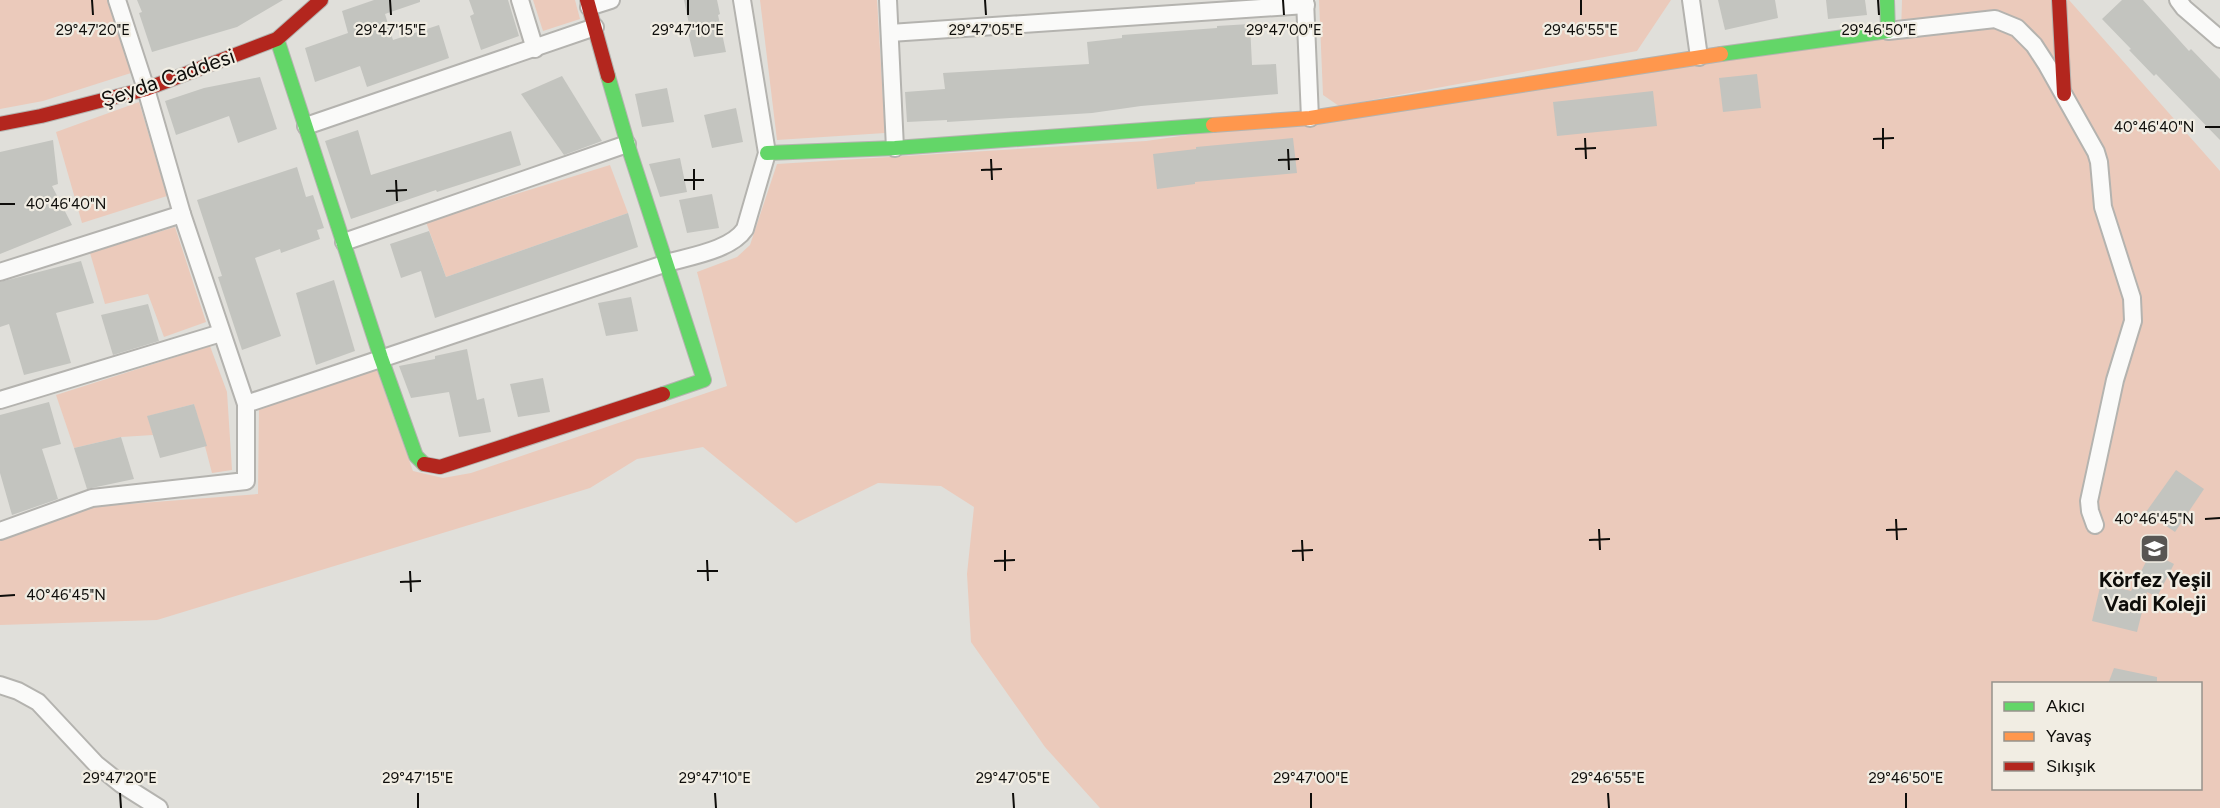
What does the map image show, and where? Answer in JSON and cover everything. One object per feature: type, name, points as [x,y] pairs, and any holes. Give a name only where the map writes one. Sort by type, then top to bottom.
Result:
[{"type":"street","points":[[0,531],[92,498],[246,481],[246,404],[182,214],[146,89],[117,0]]},
{"type":"street","name":"Şeyda Caddesi","points":[[0,124],[75,108],[146,89],[277,39],[321,0]]},
{"type":"street","points":[[520,0],[535,49]]},
{"type":"street","points":[[277,39],[381,358],[416,456],[424,464],[441,467],[704,380],[627,144],[588,3],[611,0]]},
{"type":"street","points":[[246,404],[730,244],[740,238],[745,230],[767,153],[742,0]]},
{"type":"street","points":[[888,0],[896,148]]},
{"type":"street","points":[[1691,0],[1699,57]]},
{"type":"street","points":[[1887,0],[1888,31]]},
{"type":"street","points":[[2059,0],[2064,93]]},
{"type":"street","points":[[2178,0],[2220,39]]},
{"type":"street","points":[[890,33],[1305,2],[1310,118]]},
{"type":"street","points":[[767,153],[896,148],[1310,118],[1699,57],[1995,19],[2016,28],[2034,45],[2064,93],[2096,152],[2106,222],[2132,298],[2130,336],[2115,380],[2089,501],[2095,525]]},
{"type":"street","points":[[306,126],[596,27]]},
{"type":"street","points":[[2045,33],[2047,65]]},
{"type":"street","points":[[344,242],[627,144]]},
{"type":"street","points":[[0,272],[182,214]]},
{"type":"street","points":[[0,400],[222,333]]},
{"type":"street","points":[[0,685],[18,691],[38,702],[96,764],[121,784],[159,808]]},
{"type":"shaded area","points":[[0,0],[107,0],[131,73],[43,101],[0,109]]},
{"type":"shaded area","points":[[533,0],[575,0],[580,19],[543,31]]},
{"type":"shaded area","points":[[760,0],[877,0],[885,133],[777,140]]},
{"type":"shaded area","points":[[1319,0],[1671,0],[1637,51],[1339,106],[1323,95]]},
{"type":"shaded area","points":[[1902,0],[2069,0],[2220,171],[2220,808],[1100,808],[1045,747],[971,642],[967,574],[974,507],[941,486],[878,483],[796,523],[703,447],[637,459],[590,488],[157,620],[0,625],[0,538],[89,507],[258,494],[259,407],[375,365],[413,471],[443,478],[471,473],[727,386],[697,272],[737,257],[750,245],[777,164],[1146,141],[1901,33]]},
{"type":"shaded area","points":[[139,102],[167,196],[82,223],[56,132]]},
{"type":"shaded area","points":[[610,165],[628,213],[446,277],[426,222]]},
{"type":"shaded area","points":[[175,227],[206,322],[164,337],[148,294],[105,304],[90,253]]},
{"type":"shaded area","points":[[210,346],[227,392],[232,470],[212,473],[194,404],[148,416],[153,435],[121,437],[74,448],[56,395]]},
{"type":"building","points":[[137,0],[283,0],[237,27],[152,52]]},
{"type":"building","points":[[374,0],[420,0],[420,2],[385,14],[393,40],[439,25],[449,58],[367,87],[360,66],[315,82],[305,48],[348,33],[342,11]]},
{"type":"building","points":[[469,0],[508,0],[519,36],[481,50],[470,16],[474,14]]},
{"type":"building","points":[[684,0],[717,0],[726,52],[694,57],[686,24],[689,24]]},
{"type":"building","points":[[1718,0],[1775,0],[1778,18],[1725,30]]},
{"type":"building","points":[[1826,0],[1865,0],[1867,15],[1828,19]]},
{"type":"building","points":[[2122,0],[2143,0],[2189,51],[2191,49],[2220,79],[2220,140],[2156,74],[2154,76],[2102,19]]},
{"type":"building","points":[[1250,24],[1252,65],[1276,64],[1278,94],[1141,106],[1092,113],[947,122],[947,120],[907,122],[905,92],[945,89],[943,73],[1089,64],[1087,42],[1122,38],[1122,35]]},
{"type":"building","points":[[1757,74],[1761,108],[1723,112],[1719,78]]},
{"type":"building","points":[[562,76],[602,141],[564,155],[521,94]]},
{"type":"building","points":[[260,77],[277,129],[238,143],[229,116],[176,135],[165,101],[204,88]]},
{"type":"building","points":[[667,88],[674,122],[642,127],[635,94]]},
{"type":"building","points":[[1653,91],[1657,126],[1557,136],[1553,102]]},
{"type":"building","points":[[736,108],[743,142],[712,148],[704,115]]},
{"type":"building","points":[[358,130],[371,175],[511,131],[521,165],[437,192],[436,190],[351,219],[325,141]]},
{"type":"building","points":[[1293,138],[1297,173],[1195,182],[1195,184],[1157,189],[1153,154],[1196,149],[1196,147]]},
{"type":"building","points":[[53,140],[58,184],[52,186],[72,225],[0,254],[0,152]]},
{"type":"building","points":[[680,158],[687,192],[660,197],[649,164]]},
{"type":"building","points":[[297,167],[306,197],[313,195],[324,228],[317,230],[320,239],[281,253],[280,249],[255,258],[281,336],[242,350],[218,277],[222,276],[197,200]]},
{"type":"building","points":[[712,194],[719,228],[687,233],[679,200]]},
{"type":"building","points":[[628,213],[638,247],[435,318],[421,271],[401,278],[390,244],[429,231],[446,277]]},
{"type":"building","points":[[81,261],[94,303],[56,313],[71,363],[24,375],[9,324],[0,327],[0,282]]},
{"type":"building","points":[[334,280],[355,351],[316,365],[296,293]]},
{"type":"building","points":[[631,297],[638,331],[606,336],[598,303]]},
{"type":"building","points":[[148,304],[159,341],[113,355],[101,315]]},
{"type":"building","points":[[467,349],[477,400],[484,398],[491,432],[459,437],[449,392],[411,398],[399,366],[435,359],[435,356]]},
{"type":"building","points":[[543,378],[550,412],[518,417],[510,384]]},
{"type":"building","points":[[49,402],[61,444],[42,449],[58,499],[12,515],[0,473],[0,415]]},
{"type":"building","points":[[194,404],[207,446],[160,458],[147,416]]},
{"type":"building","points":[[121,437],[134,479],[87,489],[74,448]]},
{"type":"building","points":[[2176,470],[2204,489],[2175,532],[2146,512]]},
{"type":"building","points":[[2151,552],[2174,564],[2157,597],[2147,592],[2137,632],[2092,621],[2101,583],[2131,591]]},
{"type":"building","points":[[2114,668],[2157,677],[2157,682],[2109,682]]},
{"type":"traffic: fast","points":[[1721,54],[1888,31],[1887,0]]},
{"type":"traffic: fast","points":[[277,39],[381,358],[416,456],[424,464]]},
{"type":"traffic: fast","points":[[608,76],[630,152],[704,380],[663,394]]},
{"type":"traffic: fast","points":[[767,153],[895,148],[1213,125]]},
{"type":"traffic: slow","points":[[1213,125],[1310,118],[1721,54]]},
{"type":"traffic: jam","points":[[0,124],[146,89],[277,39],[321,0]]},
{"type":"traffic: jam","points":[[587,0],[608,76]]},
{"type":"traffic: jam","points":[[2059,0],[2064,94]]},
{"type":"traffic: jam","points":[[424,464],[440,467],[663,394]]},
{"type":"place","name":"Körfez Yeşil Vadi Koleji","points":[[2155,549]]}]
